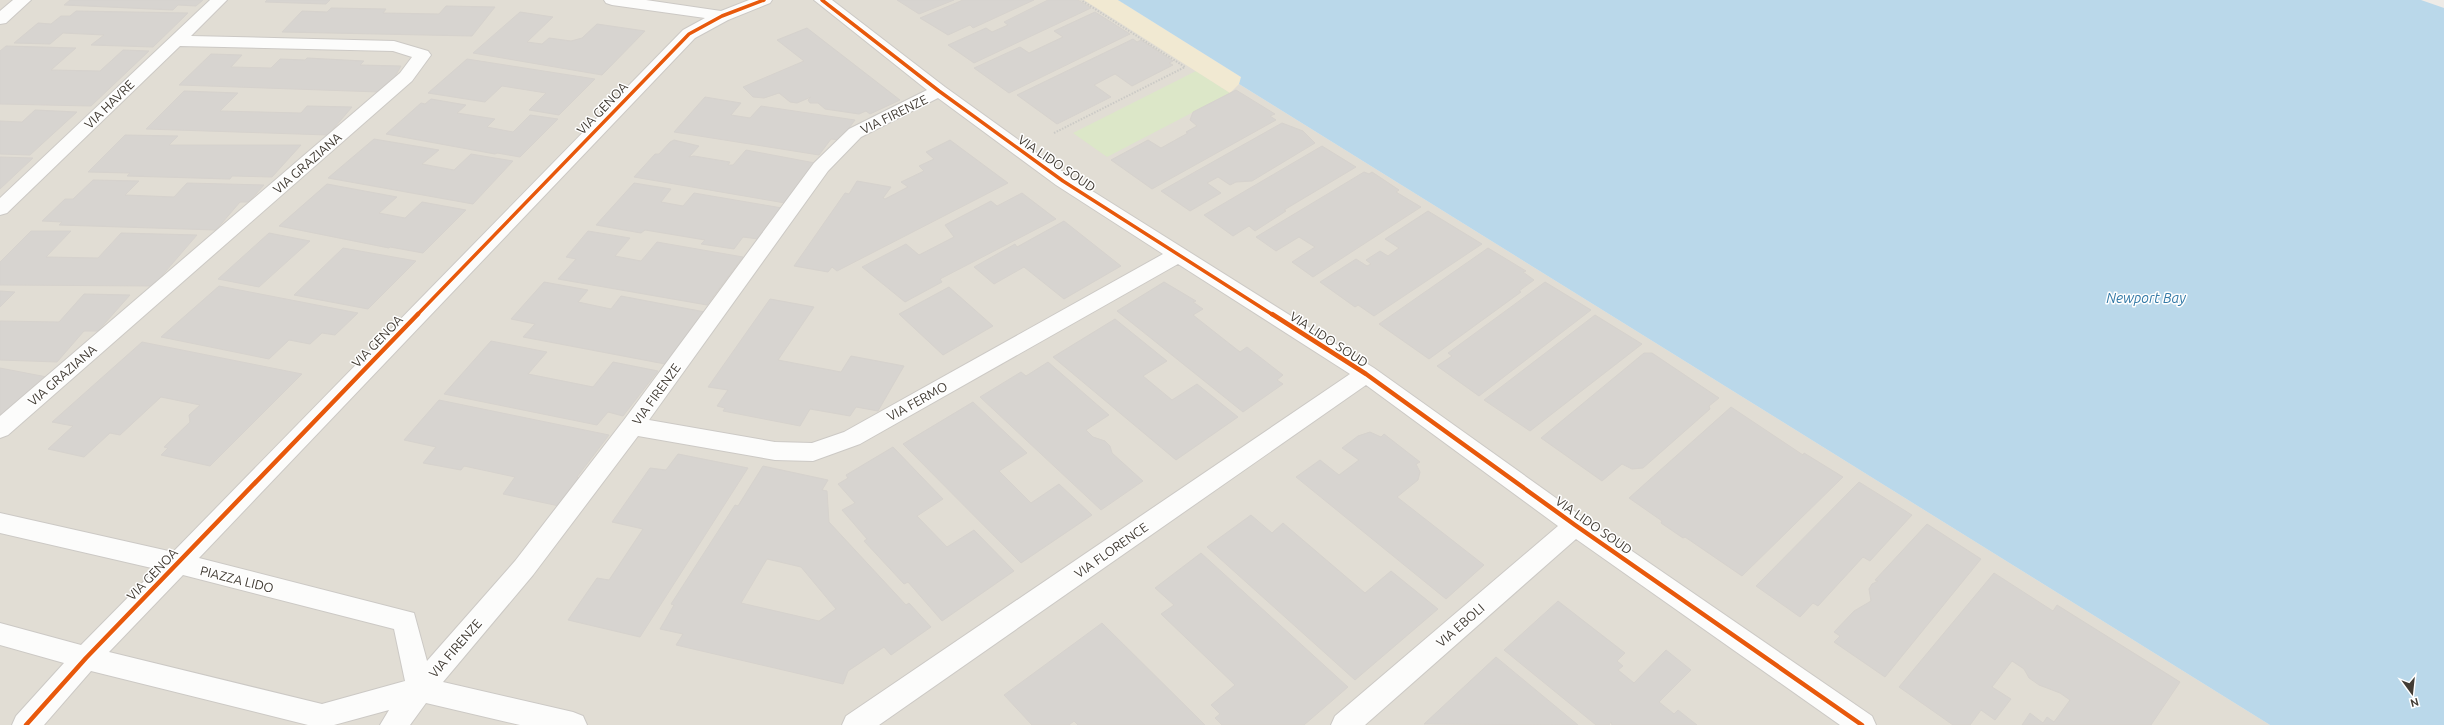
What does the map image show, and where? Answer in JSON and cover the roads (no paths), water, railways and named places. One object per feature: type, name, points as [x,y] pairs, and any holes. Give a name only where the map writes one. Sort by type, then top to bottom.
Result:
[{"type":"street","points":[[0,18],[23,0]]},
{"type":"street","name":"VIA HAVRE","points":[[0,209],[219,0]]},
{"type":"street","points":[[612,0],[722,16]]},
{"type":"street","name":"VIA GENOA","points":[[26,725],[86,658],[688,34],[722,16],[764,0]]},
{"type":"street","name":"VIA LIDO SOUD","points":[[822,0],[939,91],[1063,181],[1366,374],[1575,525],[1862,725]]},
{"type":"street","name":"VIA GRAZIANA","points":[[0,429],[406,77],[422,55],[394,46],[176,41]]},
{"type":"street","name":"VIA FIRENZE","points":[[394,725],[420,689],[524,568],[632,426],[821,167],[855,133],[939,91]]},
{"type":"street","name":"VIA FERMO","points":[[632,426],[775,451],[813,452],[852,438],[1178,254]]},
{"type":"street","name":"VIA FLORENCE","points":[[856,725],[1366,374]]},
{"type":"street","name":"PIAZZA LIDO","points":[[0,523],[177,564],[405,621],[420,689]]},
{"type":"street","name":"VIA EBOLI","points":[[1345,725],[1575,525]]},
{"type":"street","points":[[0,634],[86,658],[322,716],[420,689],[573,725]]},
{"type":"water","name":"Newport Bay","points":[[1118,0],[2421,0],[2444,8],[2444,725],[2270,725],[1239,84],[1241,77]]}]
